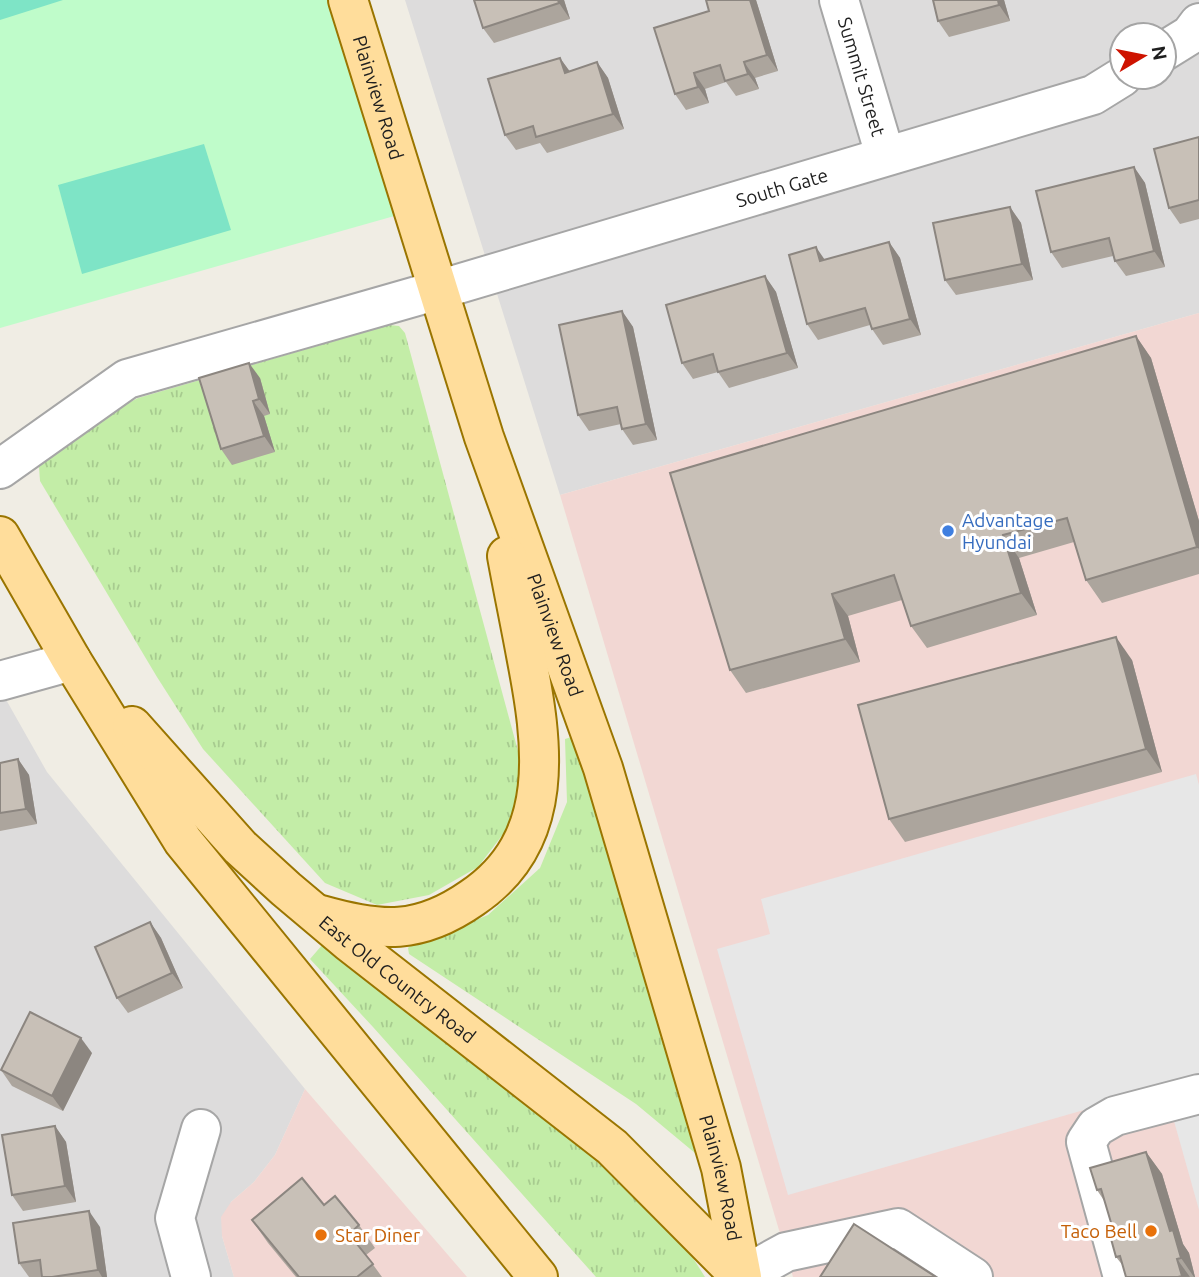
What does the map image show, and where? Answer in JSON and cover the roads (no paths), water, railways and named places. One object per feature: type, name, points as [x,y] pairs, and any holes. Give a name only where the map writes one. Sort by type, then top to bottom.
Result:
[{"type":"main road","name":"Plainview Road","points":[[348,0],[484,437],[603,768],[721,1168],[741,1277]]},
{"type":"main road","points":[[315,914],[361,926],[391,928],[418,925],[452,912],[476,896],[498,876],[518,852],[528,828],[537,801],[540,775],[537,713],[484,437]]},
{"type":"main road","name":"East Old Country Road","points":[[0,536],[183,841],[538,1277]]},
{"type":"main road","name":"East Old Country Road","points":[[72,660],[240,847],[349,942],[612,1147],[741,1277]]},
{"type":"street","name":"Summit Street","points":[[839,0],[886,155]]},
{"type":"street","points":[[1178,42],[1190,35],[1199,23]]},
{"type":"street","name":"South Gate","points":[[0,469],[127,379],[438,290],[1093,95],[1108,86]]},
{"type":"street","points":[[0,681],[72,660]]},
{"type":"street","points":[[1123,1277],[1086,1142],[1096,1127],[1115,1116],[1199,1094]]},
{"type":"street","points":[[191,1277],[175,1218],[201,1129]]},
{"type":"street","points":[[741,1277],[786,1252],[898,1228],[968,1275]]},
{"type":"place","name":"Advantage Hyundai","points":[[948,531]]},
{"type":"place","name":"Taco Bell","points":[[1151,1231]]},
{"type":"place","name":"Star Diner","points":[[321,1235]]}]
